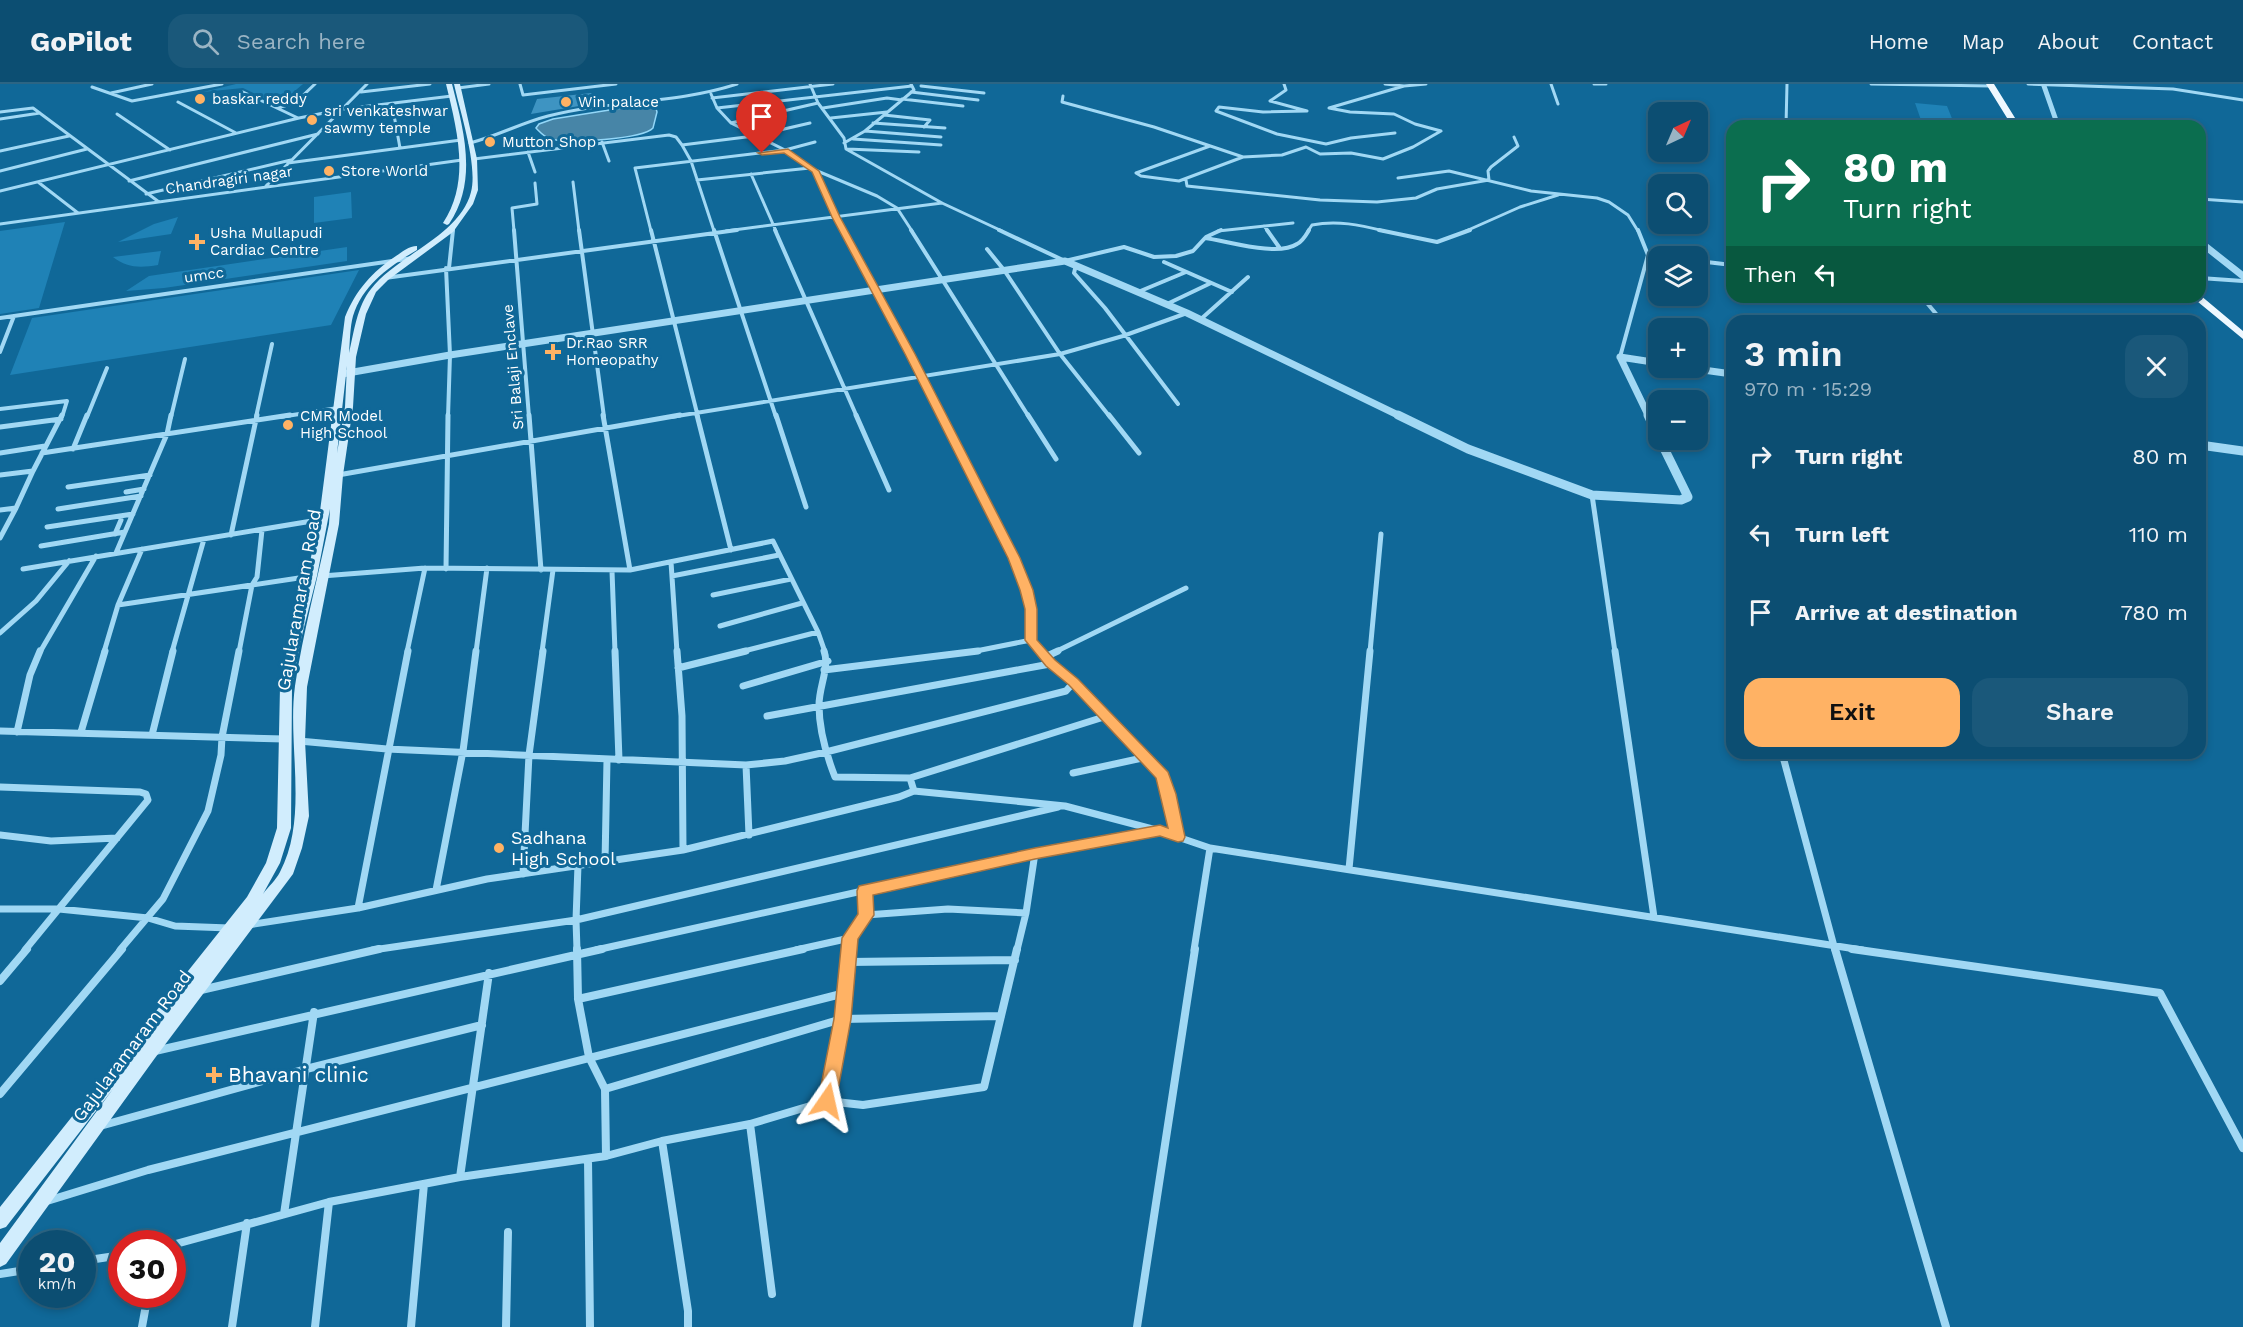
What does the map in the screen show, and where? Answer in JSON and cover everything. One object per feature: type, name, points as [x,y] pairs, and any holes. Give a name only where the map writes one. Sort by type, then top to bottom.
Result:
[{"type":"main road","points":[[2000,84],[2021,120]]},
{"type":"main road","points":[[1990,85],[2012,120]]},
{"type":"main road","name":"Gajularamaram Road","points":[[0,1221],[232,928],[252,901],[273,863],[284,828],[291,740],[334,524],[338,475],[349,407],[352,357],[362,314],[373,291],[385,278],[453,228],[464,215],[475,190],[474,159],[466,141],[457,87]]},
{"type":"main road","name":"Gajularamaram Road","points":[[0,1258],[149,1053],[286,874],[302,816],[286,687],[294,643],[324,519],[340,374],[349,317],[355,299],[364,285],[396,259],[432,236],[454,214],[462,190],[462,160],[466,141]]},
{"type":"main road","points":[[2206,296],[2243,326]]},
{"type":"main road","points":[[2204,303],[2243,336]]},
{"type":"street","points":[[110,93],[152,84]]},
{"type":"street","points":[[92,87],[132,101],[222,84]]},
{"type":"street","points":[[277,108],[295,103],[315,84]]},
{"type":"street","points":[[266,187],[367,84]]},
{"type":"street","points":[[361,92],[430,84]]},
{"type":"street","points":[[0,191],[299,118],[344,109],[392,104],[457,87],[489,84]]},
{"type":"street","points":[[520,84],[523,95],[616,84]]},
{"type":"street","points":[[711,95],[736,84],[744,84]]},
{"type":"street","points":[[146,194],[290,162],[496,136],[547,116],[653,99],[833,84]]},
{"type":"street","points":[[1284,84],[1286,90],[1270,101],[1307,111],[1263,112],[1219,107],[1216,111],[1277,134],[1326,144],[1351,138],[1395,133]]},
{"type":"street","points":[[1385,84],[1404,86]]},
{"type":"street","points":[[1210,146],[1136,173],[1172,181],[1186,180],[1244,157],[1282,155],[1301,147],[1310,148],[1320,154],[1351,153],[1380,159],[1401,152],[1441,131],[1415,124],[1394,114],[1350,112],[1329,108],[1404,86],[1426,84]]},
{"type":"street","points":[[1551,84],[1558,104]]},
{"type":"street","points":[[1596,84],[1606,84]]},
{"type":"street","points":[[1786,120],[1787,84]]},
{"type":"street","points":[[1871,84],[1990,85]]},
{"type":"street","points":[[2028,84],[2173,89],[2243,100]]},
{"type":"street","points":[[811,85],[818,103],[844,138],[846,149],[898,181],[1065,261],[1200,319],[1468,449],[1592,495],[1681,500],[1688,497],[1664,450]]},
{"type":"street","points":[[717,108],[912,88],[922,85],[984,93]]},
{"type":"street","points":[[2044,85],[2056,120]]},
{"type":"street","points":[[844,143],[865,131],[902,100],[912,88]]},
{"type":"street","points":[[912,88],[978,100]]},
{"type":"street","points":[[243,92],[299,118]]},
{"type":"street","points":[[711,95],[717,108],[731,123],[785,150],[813,169],[877,196],[897,208],[1056,459]]},
{"type":"street","points":[[1063,96],[1062,102],[1144,124],[1244,157]]},
{"type":"street","points":[[823,108],[887,98],[963,106]]},
{"type":"street","points":[[178,102],[236,134]]},
{"type":"street","points":[[731,123],[818,103]]},
{"type":"street","points":[[392,104],[400,148]]},
{"type":"street","points":[[0,112],[33,108],[146,194],[160,202]]},
{"type":"street","points":[[0,119],[40,113]]},
{"type":"street","points":[[117,114],[170,150]]},
{"type":"street","points":[[831,118],[885,114],[931,120],[924,127]]},
{"type":"street","points":[[682,145],[754,136],[810,123]]},
{"type":"street","points":[[873,123],[945,128]]},
{"type":"street","points":[[865,131],[941,137]]},
{"type":"street","points":[[129,181],[318,134]]},
{"type":"street","points":[[474,159],[602,142],[669,135],[676,137],[691,161],[806,507]]},
{"type":"street","points":[[0,151],[69,136]]},
{"type":"street","points":[[1490,180],[1488,171],[1491,166],[1518,146],[1514,136]]},
{"type":"street","points":[[853,138],[941,145]]},
{"type":"street","points":[[602,142],[609,161]]},
{"type":"street","points":[[731,550],[635,168],[785,150],[815,142]]},
{"type":"street","points":[[0,171],[87,149]]},
{"type":"street","points":[[846,149],[919,152]]},
{"type":"street","points":[[528,152],[535,172]]},
{"type":"street","name":"Chandragiri nagar","points":[[0,224],[462,160]]},
{"type":"street","points":[[697,180],[813,169]]},
{"type":"street","points":[[813,169],[1014,558],[1027,590],[1031,609],[1031,640],[1050,663],[1074,682],[1147,757],[1162,776],[1169,794],[1178,837]]},
{"type":"street","points":[[1398,178],[1449,171],[1516,188],[1558,195],[1597,198],[1609,202],[1628,215],[1636,225],[1648,255],[1620,357],[1648,416]]},
{"type":"street","points":[[751,174],[889,490]]},
{"type":"street","points":[[1186,180],[1187,186],[1320,200],[1377,202],[1416,198],[1437,189],[1490,180]]},
{"type":"street","points":[[38,182],[78,213]]},
{"type":"street","points":[[573,182],[605,427],[630,570]]},
{"type":"street","name":"Sri Balaji Enclave","points":[[535,183],[537,204],[512,208],[541,570]]},
{"type":"street","points":[[1205,238],[1250,246],[1295,246],[1312,225],[1320,223],[1348,224],[1437,242],[1447,240],[1520,207],[1558,195]]},
{"type":"street","points":[[2206,199],[2243,202]]},
{"type":"street","points":[[385,278],[942,203]]},
{"type":"street","points":[[340,374],[450,355],[1065,261],[1124,248],[1154,257],[1176,256],[1193,251],[1205,238],[1223,229],[1293,224]]},
{"type":"street","points":[[1264,226],[1279,247]]},
{"type":"street","points":[[446,568],[446,456],[450,355],[447,268],[453,228]]},
{"type":"street","points":[[2206,247],[2243,279]]},
{"type":"street","points":[[987,249],[1004,270],[1060,354],[1139,453]]},
{"type":"street","name":"umcc","points":[[0,318],[413,258]]},
{"type":"street","points":[[1164,262],[1232,291]]},
{"type":"street","points":[[1708,262],[1726,264]]},
{"type":"street","points":[[1076,265],[1074,273],[1104,307],[1123,336],[1178,404]]},
{"type":"street","points":[[1138,292],[1186,272]]},
{"type":"street","points":[[1200,319],[1248,277]]},
{"type":"street","points":[[2206,278],[2243,279]]},
{"type":"street","points":[[1167,304],[1211,283]]},
{"type":"street","points":[[1927,303],[1937,315]]},
{"type":"street","points":[[338,475],[605,427],[1060,354],[1123,336],[1187,313]]},
{"type":"street","points":[[0,352],[14,316]]},
{"type":"street","points":[[231,535],[272,344]]},
{"type":"street","points":[[1620,357],[1648,361]]},
{"type":"street","points":[[116,553],[167,434],[185,359]]},
{"type":"street","points":[[73,449],[107,368]]},
{"type":"street","points":[[1708,371],[1726,373]]},
{"type":"street","points":[[0,409],[67,401],[61,419],[45,446],[0,538]]},
{"type":"street","points":[[42,453],[338,408]]},
{"type":"street","points":[[0,427],[61,419]]},
{"type":"street","points":[[0,453],[45,446]]},
{"type":"street","points":[[2206,446],[2243,451]]},
{"type":"street","points":[[0,475],[33,471]]},
{"type":"street","points":[[68,487],[150,475]]},
{"type":"street","points":[[58,508],[142,492]]},
{"type":"street","points":[[1592,495],[1654,916]]},
{"type":"street","points":[[0,510],[16,508]]},
{"type":"street","points":[[41,546],[117,526],[134,512]]},
{"type":"street","points":[[23,569],[324,519]]},
{"type":"street","points":[[117,526],[125,533]]},
{"type":"street","points":[[117,526],[125,533]]},
{"type":"street","points":[[47,527],[117,526],[125,533]]},
{"type":"street","points":[[0,1094],[163,899],[208,812],[221,755],[222,737],[252,585],[257,576],[262,530]]},
{"type":"street","points":[[1349,869],[1381,534]]},
{"type":"street","points":[[152,735],[204,539]]},
{"type":"street","points":[[118,605],[312,576],[425,568],[630,570],[773,541],[818,632],[828,661],[817,705],[826,752],[835,777],[910,778],[1107,716]]},
{"type":"street","points":[[81,732],[118,605],[142,549]]},
{"type":"street","points":[[672,576],[779,555]]},
{"type":"street","points":[[17,732],[30,675],[39,653],[96,556]]},
{"type":"street","points":[[0,633],[36,601],[69,561]]},
{"type":"street","points":[[671,562],[682,716],[683,850]]},
{"type":"street","points":[[358,908],[387,749],[425,568]]},
{"type":"street","points":[[436,890],[463,751],[487,568]]},
{"type":"street","points":[[523,874],[529,755],[553,570]]},
{"type":"street","points":[[612,571],[619,760]]},
{"type":"street","points":[[713,595],[790,579]]},
{"type":"street","points":[[1045,657],[1185,588]]},
{"type":"street","points":[[720,626],[802,603]]},
{"type":"street","points":[[0,622],[12,622]]},
{"type":"street","points":[[678,668],[818,632]]},
{"type":"street","points":[[824,670],[971,652],[1031,640]]},
{"type":"street","points":[[742,686],[828,661]]},
{"type":"street","points":[[767,716],[1050,663]]},
{"type":"street","points":[[0,731],[291,740],[387,749],[746,765],[785,761],[826,752],[1066,691],[1074,682]]},
{"type":"street","points":[[1072,773],[1147,757]]},
{"type":"street","points":[[1784,759],[1834,946],[1946,1327]]},
{"type":"street","points":[[605,862],[607,760]]},
{"type":"street","points":[[746,765],[749,835]]},
{"type":"street","points":[[910,778],[914,791]]},
{"type":"street","points":[[0,787],[146,794],[148,800],[0,981]]},
{"type":"street","points":[[0,909],[59,909],[148,918],[175,926],[232,928],[358,908],[436,890],[523,874],[683,850],[899,797],[914,791],[1065,806],[1160,831],[1210,848],[1834,946],[2160,993],[2243,1148]]},
{"type":"street","points":[[197,991],[386,947],[576,920],[1065,806]]},
{"type":"street","points":[[149,1053],[314,1012],[489,973],[1035,854],[1160,831]]},
{"type":"street","points":[[0,835],[51,841],[118,838]]},
{"type":"street","points":[[1137,1327],[1210,848]]},
{"type":"street","points":[[186,1241],[329,1202],[460,1178],[588,1160],[750,1124],[827,1101],[863,1105],[984,1088],[1026,912],[1035,854]]},
{"type":"street","points":[[578,865],[576,920],[578,999],[589,1057],[605,1089],[606,1156]]},
{"type":"street","points":[[827,1101],[842,1019],[850,938],[866,915],[865,891]]},
{"type":"street","points":[[866,915],[948,909],[1026,912]]},
{"type":"street","points":[[578,999],[850,938]]},
{"type":"street","points":[[848,962],[1015,960]]},
{"type":"street","points":[[460,1178],[489,973]]},
{"type":"street","points":[[42,1202],[148,1170],[845,993]]},
{"type":"street","points":[[284,1214],[314,1012]]},
{"type":"street","points":[[605,1089],[842,1019],[1001,1016]]},
{"type":"street","points":[[94,1128],[306,1069],[482,1025]]},
{"type":"street","points":[[750,1124],[772,1294]]},
{"type":"street","points":[[662,1142],[688,1311],[688,1327]]},
{"type":"street","points":[[588,1160],[590,1327]]},
{"type":"street","points":[[411,1327],[424,1184]]},
{"type":"street","points":[[315,1327],[329,1202]]},
{"type":"street","points":[[232,1327],[247,1224]]},
{"type":"street","points":[[506,1327],[508,1232]]},
{"type":"street","points":[[0,1274],[18,1271]]},
{"type":"street","points":[[142,1327],[145,1308]]},
{"type":"shaded area","points":[[236,84],[303,84],[283,101],[272,102],[243,88],[203,92]]},
{"type":"shaded area","points":[[1915,103],[1947,106],[1953,120],[1921,120]]},
{"type":"shaded area","points":[[647,104],[655,105],[657,112],[653,128],[635,135],[604,140],[572,141],[551,139],[536,128],[539,124],[553,119]]},
{"type":"shaded area","points":[[351,192],[352,218],[314,223],[314,197]]},
{"type":"shaded area","points":[[178,217],[171,234],[118,242],[154,224]]},
{"type":"shaded area","points":[[65,222],[39,308],[0,314],[0,231]]},
{"type":"shaded area","points":[[347,247],[347,261],[164,288],[126,291],[149,276]]},
{"type":"shaded area","points":[[161,251],[158,265],[151,266],[129,265],[113,257]]},
{"type":"shaded area","points":[[359,270],[331,325],[10,375],[32,318]]},
{"type":"building","name":"Win palace","points":[[591,93],[597,103],[531,114],[537,99]]},
{"type":"place","name":"baskar reddy","points":[[200,99]]},
{"type":"place","name":"Win palace","points":[[566,102]]},
{"type":"place","name":"sri venkateshwar sawmy temple","points":[[312,120]]},
{"type":"place","name":"Mutton Shop","points":[[490,142]]},
{"type":"place","name":"Store World","points":[[329,171]]},
{"type":"place","name":"Usha Mullapudi Cardiac Centre","points":[[197,242]]},
{"type":"place","name":"Dr.Rao SRR Homeopathy","points":[[553,352]]},
{"type":"place","name":"CMR Model High School","points":[[288,425]]},
{"type":"place","name":"Sadhana High School","points":[[499,848]]},
{"type":"place","name":"Bhavani clinic","points":[[214,1075]]},
{"type":"route","points":[[762,153],[785,150],[815,171],[836,217],[910,354],[1014,558],[1027,590],[1031,609],[1031,640],[1050,663],[1074,682],[1147,757],[1162,776],[1169,794],[1178,837],[1160,831],[1035,854],[865,891],[866,915],[850,938],[842,1019],[827,1101]]}]
